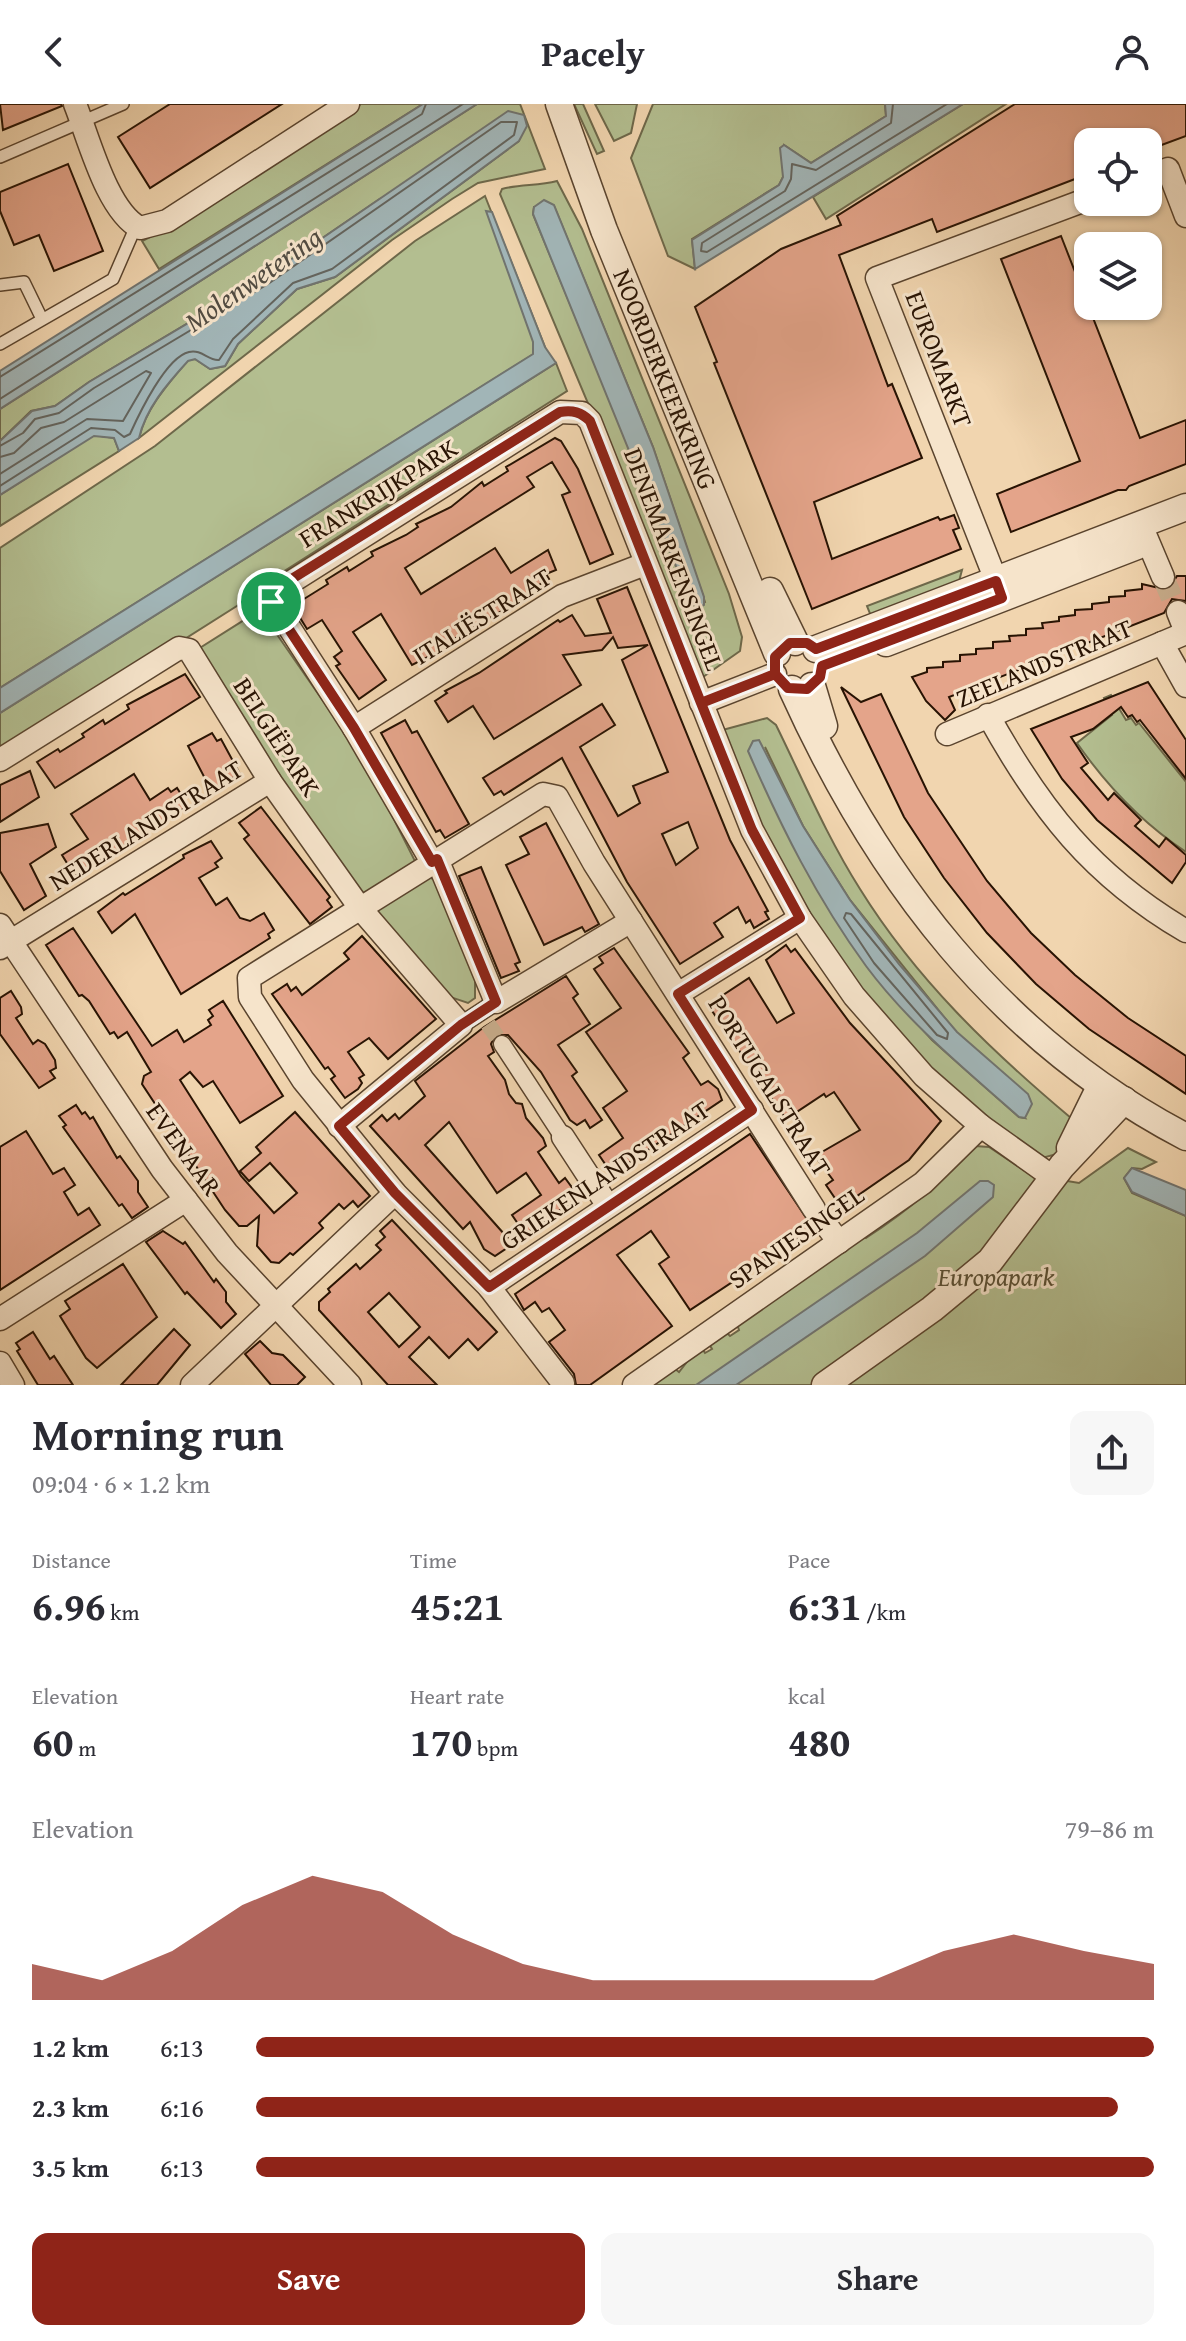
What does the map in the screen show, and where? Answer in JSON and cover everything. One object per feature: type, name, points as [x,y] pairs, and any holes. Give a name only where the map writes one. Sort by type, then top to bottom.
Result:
[{"type":"street","points":[[79,114],[116,206],[127,222],[154,227],[167,221],[312,113],[348,104]]},
{"type":"street","name":"NOORDERKEERKRING","points":[[559,104],[599,217],[798,665]]},
{"type":"street","name":"NOORDERKEERKRING","points":[[567,104],[584,134],[798,665],[827,765],[858,821],[958,959],[1033,1033],[1100,1087],[1186,1137]]},
{"type":"street","points":[[1162,171],[1168,169],[1186,216]]},
{"type":"street","name":"EUROMARKT","points":[[999,589],[877,278],[1074,204]]},
{"type":"street","name":"FRANKRIJKPARK","points":[[488,1013],[434,860],[269,596],[560,412],[582,413]]},
{"type":"street","name":"DENEMARKENSINGEL","points":[[582,413],[590,421],[752,830],[800,918],[864,1008],[924,1076],[981,1126],[1058,1172]]},
{"type":"street","points":[[701,703],[1144,533],[1186,507]]},
{"type":"street","points":[[1144,533],[1186,526]]},
{"type":"street","points":[[1144,533],[1163,577]]},
{"type":"street","name":"ITALIËSTRAAT","points":[[354,728],[562,596],[645,564]]},
{"type":"street","name":"ZEELANDSTRAAT","points":[[947,734],[1162,643],[1183,625]]},
{"type":"street","name":"ZEELANDSTRAAT","points":[[1162,643],[1186,686]]},
{"type":"street","name":"BELGIËPARK","points":[[0,760],[185,646],[270,781],[360,908],[461,1025]]},
{"type":"street","points":[[988,715],[1017,766],[1073,844],[1138,900],[1186,931]]},
{"type":"street","name":"NEDERLANDSTRAAT","points":[[4,938],[270,781]]},
{"type":"street","name":"PORTUGALSTRAAT","points":[[434,860],[543,794],[557,797],[631,921],[839,1242]]},
{"type":"street","points":[[434,860],[249,978],[250,997],[303,1080],[339,1126],[395,1193],[489,1287],[563,1383]]},
{"type":"street","name":"PORTUGALSTRAAT","points":[[678,994],[800,918]]},
{"type":"street","points":[[339,1126],[461,1025],[488,1013],[631,921]]},
{"type":"street","name":"EVENAAR","points":[[4,938],[186,1200],[275,1307],[350,1385]]},
{"type":"street","points":[[502,1044],[608,1206]]},
{"type":"street","points":[[1058,1172],[1100,1087]]},
{"type":"street","points":[[827,1381],[968,1281],[1009,1239],[1058,1172],[1124,1100]]},
{"type":"street","name":"GRIEKENLANDSTRAAT","points":[[489,1287],[752,1110]]},
{"type":"street","name":"SPANJESINGEL","points":[[634,1385],[923,1183],[981,1126]]},
{"type":"street","points":[[192,1385],[395,1193]]},
{"type":"street","points":[[0,1319],[186,1200]]},
{"type":"street","points":[[0,1363],[13,1385]]},
{"type":"lane","points":[[0,157],[79,114],[123,104]]},
{"type":"lane","points":[[0,344],[113,279],[136,226]]},
{"type":"lane","points":[[0,285],[24,282],[42,319]]},
{"type":"green space","points":[[361,104],[423,104],[159,269],[142,241],[183,221]]},
{"type":"green space","points":[[477,104],[520,104],[545,169],[478,183],[452,199],[392,240],[139,438],[152,406],[188,360],[195,359],[210,369],[225,366],[238,344],[297,289],[335,277],[519,141],[380,199],[264,278],[89,382],[55,406],[31,411],[0,441],[0,409]]},
{"type":"green space","points":[[574,104],[583,104],[604,151],[597,154]]},
{"type":"green space","points":[[595,104],[637,104],[631,133],[614,141]]},
{"type":"green space","points":[[653,104],[885,104],[886,116],[811,163],[784,145],[783,177],[779,185],[692,239],[695,269],[668,256],[631,158]]},
{"type":"green space","points":[[963,104],[1006,104],[826,219],[813,197]]},
{"type":"green space","points":[[557,181],[582,229],[729,594],[742,637],[740,651],[703,677],[500,194],[502,189],[509,187]],"holes":[[[554,206],[653,447],[705,602],[695,608],[533,214],[534,207]]]},
{"type":"green space","points":[[485,196],[545,347],[0,688],[0,548],[155,446],[415,241]]},
{"type":"green space","points":[[556,363],[567,391],[0,756],[0,713]]},
{"type":"green space","points":[[94,435],[114,438],[119,451],[0,526],[0,495]]},
{"type":"green space","points":[[962,570],[958,585],[873,621],[867,606]]},
{"type":"green space","points":[[260,610],[364,760],[416,863],[363,895],[269,771],[195,651]]},
{"type":"green space","points":[[1111,695],[1126,720],[1131,718],[1136,725],[1139,723],[1186,782],[1186,852],[1126,803],[1077,743],[1112,715],[1104,698]]},
{"type":"green space","points":[[767,718],[776,725],[848,869],[905,953],[983,1039],[1071,1118],[1057,1154],[1042,1158],[970,1109],[857,989],[791,892],[719,731]],"holes":[[[765,747],[803,826],[850,900],[1025,1118],[1019,1117],[932,1040],[868,968]]]},
{"type":"green space","points":[[428,877],[439,881],[475,976],[475,998],[468,1003],[447,996],[373,911]]},
{"type":"green space","name":"Europapark","points":[[975,1146],[989,1147],[1031,1175],[1079,1183],[1128,1148],[1156,1162],[1142,1169],[1132,1168],[1124,1178],[1132,1193],[1186,1216],[1186,1385],[639,1385],[674,1368],[679,1372],[700,1345],[705,1353],[712,1349],[706,1339],[725,1331],[730,1336],[739,1330],[737,1324],[860,1235],[866,1238],[910,1207]]},
{"type":"water","points":[[423,104],[477,104],[0,409],[0,371]]},
{"type":"water","points":[[885,104],[963,104],[695,269],[692,240],[779,185],[783,177],[780,148],[784,145],[811,163],[886,116]]},
{"type":"water","points":[[508,111],[524,115],[527,126],[519,141],[335,277],[297,289],[238,344],[225,366],[210,369],[195,359],[188,361],[152,407],[139,438],[119,451],[114,438],[94,436],[0,495],[0,441],[32,411],[55,406],[89,382],[264,278]]},
{"type":"water","points":[[544,200],[554,205],[653,447],[704,597],[704,605],[698,608],[688,596],[533,214],[534,207]]},
{"type":"water","points":[[486,211],[492,212],[545,347],[556,363],[0,713],[0,688],[533,354],[533,342]]},
{"type":"water","points":[[759,740],[803,826],[850,900],[957,1032],[1028,1094],[1032,1104],[1025,1118],[1019,1117],[939,1046],[883,987],[848,941],[801,862],[748,751],[753,741]]},
{"type":"water","points":[[1132,1168],[1186,1190],[1186,1216],[1132,1192],[1124,1178]]},
{"type":"water","points":[[980,1181],[994,1185],[993,1197],[925,1256],[736,1385],[696,1385],[917,1233]]},
{"type":"building","points":[[0,104],[61,104],[62,106],[3,130]]},
{"type":"building","points":[[170,104],[282,104],[150,188],[118,137]]},
{"type":"building","points":[[1015,104],[1186,104],[1186,136],[1162,145],[1162,128],[1074,128],[1074,179],[937,232],[932,219],[839,255],[888,386],[892,384],[922,458],[814,502],[832,559],[938,517],[940,520],[954,515],[959,528],[953,530],[961,549],[812,609],[714,363],[717,362],[695,307],[781,249],[841,225],[837,216]]},
{"type":"building","points":[[68,164],[103,251],[54,271],[39,235],[14,245],[0,211],[0,192]]},
{"type":"building","points":[[1061,236],[1074,269],[1074,320],[1094,320],[1140,438],[1186,420],[1186,464],[1129,486],[1126,490],[1118,490],[1011,532],[997,494],[1080,461],[1001,259]]},
{"type":"building","points":[[555,438],[561,441],[578,469],[613,554],[590,564],[562,495],[570,492],[552,462],[527,477],[534,487],[405,568],[421,594],[495,548],[511,573],[548,550],[556,570],[546,574],[549,579],[537,586],[539,589],[412,665],[381,614],[353,632],[386,680],[359,699],[336,666],[340,664],[334,657],[342,651],[322,620],[307,629],[289,600],[300,593],[304,599],[328,584],[326,580],[347,567],[349,571],[373,556],[371,552],[406,535],[418,527],[416,524],[451,507],[482,482],[484,486],[508,471],[506,467]]},
{"type":"building","points":[[1177,576],[1186,576],[1186,601],[1172,599],[1164,613],[949,697],[955,710],[945,720],[926,701],[912,677],[927,672],[927,668],[943,667],[943,662],[960,661],[960,655],[976,654],[976,649],[993,648],[993,642],[1010,641],[1009,636],[1026,635],[1026,629],[1043,628],[1042,623],[1075,615],[1075,610],[1092,609],[1092,604],[1109,602],[1109,597],[1125,596],[1125,591],[1142,589],[1142,584],[1168,590]]},
{"type":"building","points":[[627,587],[730,840],[768,911],[765,912],[769,919],[754,928],[750,920],[746,923],[738,907],[714,923],[723,937],[680,964],[627,882],[562,758],[504,795],[501,791],[494,795],[483,778],[602,704],[615,725],[580,747],[618,816],[640,803],[633,786],[668,772],[622,660],[648,645],[618,648],[613,637],[602,650],[563,655],[581,685],[494,739],[473,706],[448,722],[435,701],[447,693],[445,691],[479,673],[558,620],[560,622],[572,615],[585,636],[611,633],[597,599]],"holes":[[[688,822],[698,848],[676,865],[662,834]]]},
{"type":"building","points":[[185,674],[200,697],[55,788],[37,762],[58,749],[60,752],[103,720],[105,724],[129,709],[127,705]]},
{"type":"building","points":[[1148,682],[1186,740],[1186,779],[1140,720],[1137,722],[1132,715],[1128,717],[1121,707],[1093,729],[1071,737],[1088,763],[1081,768],[1108,800],[1114,793],[1141,820],[1135,826],[1159,847],[1166,838],[1186,855],[1186,862],[1172,883],[1097,820],[1062,779],[1031,729]]},
{"type":"building","points":[[841,687],[861,702],[881,694],[928,793],[987,881],[1031,933],[1075,975],[1128,1018],[1186,1056],[1186,1094],[1089,1029],[1036,984],[987,933],[944,878],[904,817]]},
{"type":"building","points":[[405,720],[412,733],[417,731],[469,824],[445,838],[440,830],[436,832],[381,733]]},
{"type":"building","points":[[212,733],[217,741],[221,739],[240,774],[211,790],[188,746]]},
{"type":"building","points":[[30,771],[39,797],[0,822],[0,785]]},
{"type":"building","points":[[134,774],[150,800],[168,788],[171,792],[177,788],[188,805],[163,824],[75,876],[62,855],[88,839],[71,814]]},
{"type":"building","points":[[261,807],[330,897],[327,900],[332,907],[310,924],[244,839],[249,835],[239,823]]},
{"type":"building","points":[[546,823],[599,924],[585,932],[582,927],[544,945],[506,865],[529,854],[520,837]]},
{"type":"building","points":[[48,824],[56,847],[30,864],[46,896],[24,910],[0,871],[0,833]]},
{"type":"building","points":[[211,841],[222,858],[215,863],[218,867],[199,878],[216,905],[227,898],[240,918],[250,921],[264,913],[274,930],[268,934],[270,938],[181,994],[135,914],[112,933],[98,912],[123,893],[125,895],[184,858],[183,855]]},
{"type":"building","points":[[481,867],[520,962],[515,964],[519,971],[501,978],[459,876]]},
{"type":"building","points":[[73,928],[152,1046],[177,1030],[184,1042],[211,1025],[208,1020],[213,1016],[209,1010],[223,1001],[283,1096],[240,1123],[213,1081],[203,1087],[190,1072],[180,1080],[241,1176],[274,1213],[297,1193],[270,1163],[249,1181],[240,1171],[261,1153],[256,1147],[295,1112],[370,1196],[358,1207],[353,1201],[344,1209],[339,1204],[319,1223],[323,1228],[293,1255],[290,1253],[279,1263],[271,1262],[257,1246],[259,1216],[247,1226],[239,1226],[225,1210],[142,1084],[144,1076],[151,1072],[127,1032],[118,1038],[114,1032],[110,1034],[89,1001],[79,996],[46,945]]},
{"type":"building","points":[[362,936],[436,1019],[388,1059],[369,1038],[348,1052],[364,1075],[359,1078],[362,1083],[358,1089],[345,1098],[331,1079],[335,1076],[328,1067],[325,1069],[272,994],[287,984],[291,991],[296,987],[302,995],[349,959],[344,953]]},
{"type":"building","points":[[786,945],[791,952],[795,949],[850,1023],[941,1121],[909,1160],[841,1207],[826,1185],[833,1180],[815,1156],[860,1130],[834,1092],[826,1097],[824,1094],[786,1119],[708,1005],[749,978],[777,1023],[794,1013],[766,960]]},
{"type":"building","points":[[614,948],[689,1053],[683,1058],[701,1085],[708,1081],[718,1089],[722,1100],[612,1174],[599,1155],[623,1138],[603,1108],[627,1091],[586,1032],[621,1008],[594,969],[603,963],[599,957]]},
{"type":"building","points":[[566,976],[578,994],[573,998],[590,1024],[558,1045],[577,1072],[572,1076],[602,1120],[590,1128],[585,1120],[577,1125],[570,1120],[541,1072],[508,1035],[495,1035],[491,1044],[494,1052],[488,1056],[505,1080],[509,1094],[516,1103],[522,1104],[526,1118],[543,1138],[546,1146],[538,1152],[559,1183],[565,1178],[579,1197],[525,1234],[512,1215],[541,1195],[526,1173],[497,1193],[449,1122],[425,1145],[513,1244],[495,1256],[484,1249],[470,1222],[463,1229],[370,1126],[382,1115],[387,1121],[395,1114],[399,1119],[425,1096],[415,1081],[484,1027]]},
{"type":"building","points":[[11,991],[21,1007],[22,1014],[16,1018],[33,1044],[38,1040],[45,1044],[55,1060],[56,1068],[50,1071],[55,1078],[39,1088],[0,1034],[0,998]]},
{"type":"building","points":[[76,1105],[82,1114],[85,1112],[90,1119],[93,1117],[117,1158],[120,1156],[138,1181],[138,1192],[148,1207],[132,1218],[122,1204],[119,1206],[63,1127],[66,1125],[59,1116]]},
{"type":"building","points":[[26,1131],[53,1174],[64,1168],[75,1185],[64,1192],[78,1215],[89,1208],[100,1225],[0,1290],[0,1147]]},
{"type":"building","points":[[750,1134],[809,1222],[811,1230],[690,1310],[659,1264],[669,1257],[651,1231],[617,1255],[672,1326],[590,1385],[576,1385],[574,1374],[549,1342],[565,1330],[549,1308],[542,1312],[535,1302],[524,1310],[515,1294]]},
{"type":"building","points":[[392,1220],[497,1332],[478,1350],[468,1339],[449,1358],[429,1337],[409,1357],[437,1385],[388,1385],[319,1310],[319,1302],[330,1292],[328,1289],[356,1264],[360,1269],[381,1250],[376,1245],[385,1237],[380,1231]],"holes":[[[389,1293],[420,1327],[399,1347],[368,1312]]]},
{"type":"building","points":[[163,1231],[183,1244],[185,1242],[214,1282],[216,1279],[226,1292],[226,1302],[236,1314],[221,1328],[187,1292],[185,1294],[146,1242]]},
{"type":"building","points":[[123,1264],[157,1317],[97,1368],[86,1358],[60,1316],[70,1309],[65,1301]]},
{"type":"building","points":[[174,1329],[190,1345],[157,1385],[121,1385]]},
{"type":"building","points":[[33,1332],[50,1359],[54,1356],[73,1385],[38,1385],[17,1351],[20,1349],[16,1343]]},
{"type":"building","points":[[260,1341],[272,1353],[283,1355],[305,1377],[297,1385],[271,1385],[245,1354]]},
{"type":"tunnel","points":[[1163,577],[1178,612]]},
{"type":"tunnel","points":[[488,1024],[502,1044]]},
{"type":"route","points":[[271,602],[269,596],[274,590],[560,412],[569,411],[582,413],[590,421],[701,703],[752,683],[775,674],[775,657],[781,648],[790,643],[807,643],[816,649],[996,581],[1002,598],[822,666],[820,677],[807,689],[788,688],[778,681],[775,674],[701,703],[752,830],[800,918],[678,994],[752,1110],[489,1287],[395,1193],[339,1126],[461,1025],[496,1002],[437,859],[432,862],[354,728],[271,602]]},
{"type":"water label","name":"Molenwetering","points":[[253,279]]}]
